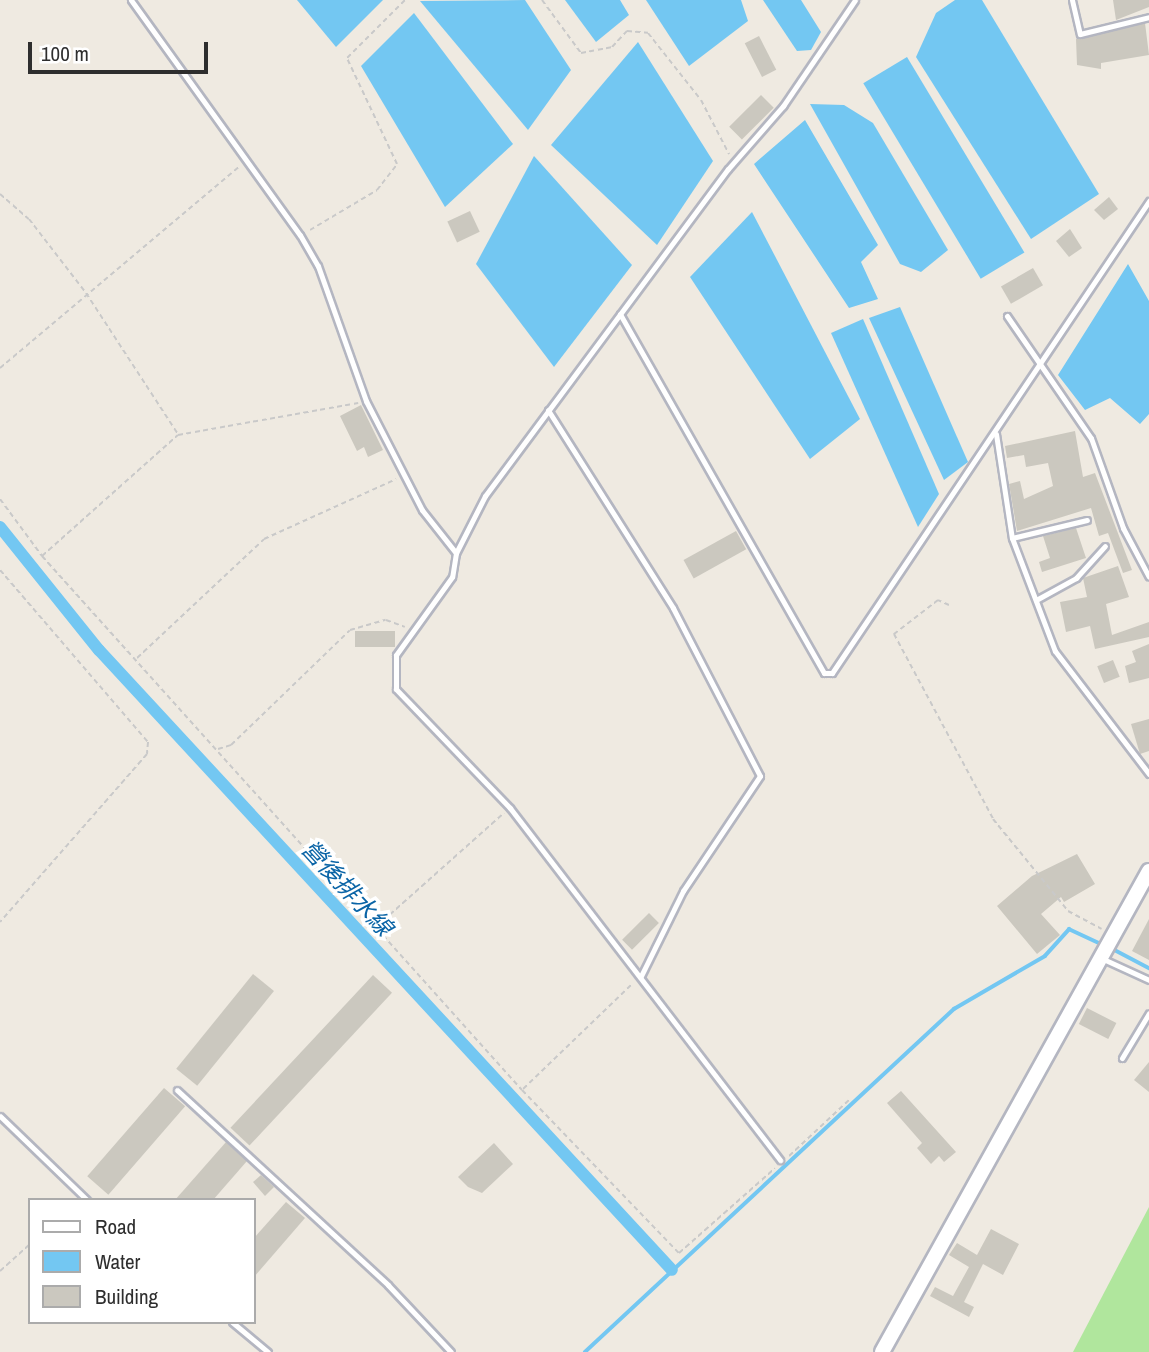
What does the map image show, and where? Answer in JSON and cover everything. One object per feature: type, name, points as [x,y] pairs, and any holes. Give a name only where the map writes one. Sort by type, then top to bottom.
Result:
[{"type":"main road","points":[[882,1352],[1149,871]]},
{"type":"lane","points":[[131,0],[300,235],[318,265],[366,401],[403,477],[456,553]]},
{"type":"lane","points":[[780,1160],[652,999],[641,976],[510,808],[397,689],[396,655],[452,577],[456,553],[485,496],[728,169],[783,106],[855,0]]},
{"type":"lane","points":[[1072,0],[1080,34],[1149,17]]},
{"type":"lane","points":[[621,314],[824,673],[832,673],[876,613],[1149,201]]},
{"type":"lane","points":[[1007,316],[1091,439],[1123,528],[1149,577]]},
{"type":"lane","points":[[548,410],[673,608],[760,776],[683,891],[641,976]]},
{"type":"lane","points":[[996,434],[1012,538],[1055,651],[1149,774]]},
{"type":"lane","points":[[1012,538],[1087,520]]},
{"type":"lane","points":[[1036,600],[1076,578],[1105,546]]},
{"type":"lane","points":[[1099,958],[1149,980]]},
{"type":"lane","points":[[1122,1058],[1149,1013]]},
{"type":"lane","points":[[177,1090],[388,1284],[450,1352]]},
{"type":"lane","points":[[0,1116],[85,1198]]},
{"type":"lane","points":[[234,1324],[268,1352]]},
{"type":"path","points":[[300,235],[377,190],[397,164],[347,58],[405,0]]},
{"type":"path","points":[[542,0],[582,53],[612,47],[627,32],[648,33],[730,147],[728,169]]},
{"type":"path","points":[[0,368],[246,161]]},
{"type":"path","points":[[0,194],[29,219],[86,293],[178,435]]},
{"type":"path","points":[[43,556],[178,435],[366,401]]},
{"type":"path","points":[[136,659],[264,540],[403,477]]},
{"type":"path","points":[[0,499],[43,556],[376,928],[522,1090],[679,1253],[766,1182],[780,1160],[798,1152],[849,1100]]},
{"type":"path","points":[[0,570],[148,742],[147,754],[0,922]]},
{"type":"path","points":[[949,605],[938,600],[894,634],[993,819],[1068,911],[1113,932]]},
{"type":"path","points":[[218,750],[231,745],[350,629],[386,620],[414,630]]},
{"type":"path","points":[[376,928],[510,808]]},
{"type":"path","points":[[522,1090],[641,976]]},
{"type":"path","points":[[0,1271],[28,1246]]},
{"type":"green space","points":[[1149,1207],[1149,1352],[1073,1352]]},
{"type":"water","points":[[297,0],[383,0],[336,47]]},
{"type":"water","points":[[525,0],[571,70],[528,130],[420,1]]},
{"type":"water","points":[[565,0],[620,0],[629,15],[596,42]]},
{"type":"water","points":[[646,0],[741,0],[748,21],[689,66]]},
{"type":"water","points":[[763,0],[801,0],[821,32],[811,50],[797,51]]},
{"type":"water","points":[[955,0],[982,0],[1099,194],[1031,239],[916,57],[936,13]]},
{"type":"water","points":[[414,13],[513,144],[445,207],[361,66]]},
{"type":"water","points":[[638,42],[713,161],[657,245],[551,145]]},
{"type":"water","points":[[907,57],[1024,252],[981,279],[863,83]]},
{"type":"water","points":[[810,104],[844,105],[873,123],[948,250],[921,272],[900,264]]},
{"type":"water","points":[[805,120],[878,245],[861,262],[878,299],[849,308],[754,164]]},
{"type":"water","points":[[534,156],[632,265],[554,367],[476,264]]},
{"type":"water","points":[[752,212],[860,419],[810,459],[690,277]]},
{"type":"water","points":[[1128,264],[1149,301],[1149,414],[1140,424],[1110,398],[1085,410],[1058,375]]},
{"type":"water","points":[[900,307],[968,462],[944,480],[869,318]]},
{"type":"water","points":[[863,319],[939,494],[918,527],[831,333]]},
{"type":"building","points":[[1113,0],[1149,0],[1149,7],[1116,20]]},
{"type":"building","points":[[1145,23],[1149,55],[1101,63],[1101,69],[1077,65],[1076,39]]},
{"type":"building","points":[[759,36],[776,70],[762,77],[745,43]]},
{"type":"building","points":[[761,95],[774,108],[742,140],[729,127]]},
{"type":"building","points":[[1109,197],[1118,209],[1104,220],[1094,210]]},
{"type":"building","points":[[470,211],[480,232],[457,242],[447,222]]},
{"type":"building","points":[[1070,229],[1082,248],[1069,257],[1056,241]]},
{"type":"building","points":[[1033,268],[1043,285],[1011,304],[1001,286]]},
{"type":"building","points":[[361,405],[383,450],[368,457],[364,447],[357,451],[340,416]]},
{"type":"building","points":[[1075,431],[1083,477],[1095,473],[1132,570],[1123,573],[1108,533],[1099,536],[1091,508],[1017,531],[1009,484],[1020,481],[1024,499],[1053,486],[1048,463],[1026,467],[1024,455],[1007,458],[1005,446]]},
{"type":"building","points":[[1076,528],[1086,558],[1042,572],[1039,562],[1050,558],[1043,536]]},
{"type":"building","points":[[736,531],[746,549],[694,578],[684,560]]},
{"type":"building","points":[[1118,566],[1129,597],[1106,604],[1112,635],[1149,622],[1149,637],[1095,649],[1090,626],[1066,632],[1060,602],[1087,597],[1083,578]]},
{"type":"building","points":[[355,631],[395,631],[395,647],[355,647]]},
{"type":"building","points":[[1149,644],[1149,678],[1129,683],[1125,666],[1136,662],[1132,651]]},
{"type":"building","points":[[1113,660],[1120,677],[1104,683],[1097,666]]},
{"type":"building","points":[[1149,719],[1149,751],[1140,754],[1131,724]]},
{"type":"building","points":[[1077,854],[1095,884],[1064,902],[1061,897],[1041,914],[1060,935],[1037,954],[997,906],[1032,876]]},
{"type":"building","points":[[649,913],[659,923],[632,950],[622,940]]},
{"type":"building","points":[[1149,919],[1149,960],[1132,951]]},
{"type":"building","points":[[253,974],[274,991],[197,1086],[176,1069]]},
{"type":"building","points":[[373,975],[392,993],[249,1146],[230,1128]]},
{"type":"building","points":[[1087,1008],[1116,1023],[1108,1039],[1079,1024]]},
{"type":"building","points":[[1149,1062],[1149,1092],[1134,1080]]},
{"type":"building","points":[[164,1088],[185,1106],[108,1195],[87,1176]]},
{"type":"building","points":[[901,1091],[956,1152],[944,1162],[939,1156],[931,1164],[917,1148],[922,1143],[887,1103]]},
{"type":"building","points":[[226,1142],[247,1161],[215,1198],[177,1198]]},
{"type":"building","points":[[494,1143],[513,1164],[482,1193],[468,1187],[458,1177]]},
{"type":"building","points":[[261,1175],[274,1187],[265,1196],[253,1182]]},
{"type":"building","points":[[286,1202],[305,1218],[256,1275],[256,1236]]},
{"type":"building","points":[[991,1229],[1019,1244],[1003,1275],[983,1264],[964,1302],[974,1307],[969,1317],[930,1296],[935,1287],[953,1296],[969,1267],[949,1255],[957,1243],[977,1255]]},
{"type":"waterway","name":"營後排水線","points":[[0,527],[99,650],[672,1270]]},
{"type":"waterway","points":[[585,1352],[954,1009],[1045,956],[1069,929],[1104,945]]},
{"type":"waterway","points":[[1111,948],[1149,968]]}]
